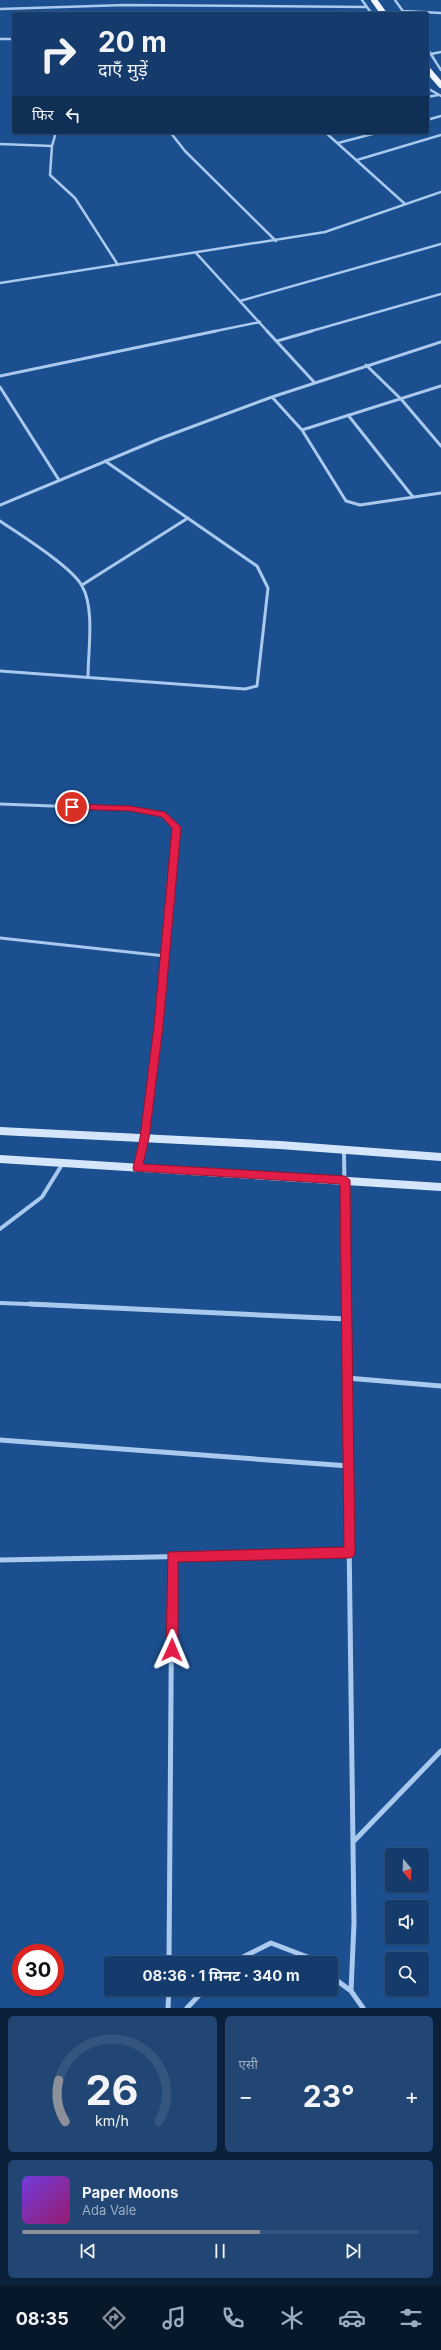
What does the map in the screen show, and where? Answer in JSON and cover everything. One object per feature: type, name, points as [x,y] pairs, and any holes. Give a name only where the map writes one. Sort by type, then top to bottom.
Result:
[{"type":"main road","points":[[374,0],[383,12]]},
{"type":"main road","points":[[429,71],[440,84]]},
{"type":"main road","points":[[0,1131],[145,1138],[441,1157]]},
{"type":"main road","points":[[0,1159],[441,1187]]},
{"type":"street","points":[[362,0],[371,12]]},
{"type":"street","points":[[395,0],[403,11],[422,12]]},
{"type":"street","points":[[0,9],[125,5],[367,7]]},
{"type":"street","points":[[429,12],[440,13],[441,16]]},
{"type":"street","points":[[0,39],[12,39]]},
{"type":"street","points":[[429,51],[441,70]]},
{"type":"street","points":[[431,54],[441,52]]},
{"type":"street","points":[[429,89],[440,95]]},
{"type":"street","points":[[429,98],[440,95]]},
{"type":"street","points":[[429,119],[441,116]]},
{"type":"street","points":[[55,134],[52,146],[50,175],[54,181],[75,198],[118,265]]},
{"type":"street","points":[[172,134],[185,151],[276,241]]},
{"type":"street","points":[[327,134],[405,204]]},
{"type":"street","points":[[338,143],[372,134]]},
{"type":"street","points":[[357,160],[441,135]]},
{"type":"street","points":[[0,144],[52,146]]},
{"type":"street","points":[[0,283],[276,241],[325,232],[441,192]]},
{"type":"street","points":[[240,301],[441,244]]},
{"type":"street","points":[[196,252],[314,382]]},
{"type":"street","points":[[277,341],[441,294]]},
{"type":"street","points":[[0,376],[260,322]]},
{"type":"street","points":[[0,504],[104,461],[272,397],[366,365],[441,342]]},
{"type":"street","points":[[366,365],[401,399],[441,446]]},
{"type":"street","points":[[302,430],[441,386]]},
{"type":"street","points":[[0,387],[59,480]]},
{"type":"street","points":[[272,397],[302,430],[346,501],[360,505],[441,493]]},
{"type":"street","points":[[348,415],[413,497]]},
{"type":"street","points":[[0,671],[245,689],[257,686],[268,588],[257,566],[104,461]]},
{"type":"street","points":[[82,585],[188,518]]},
{"type":"street","points":[[0,521],[58,562],[82,585],[89,609],[88,677]]},
{"type":"street","points":[[344,1150],[354,1922],[351,1992]]},
{"type":"street","points":[[0,1229],[42,1197],[62,1163]]},
{"type":"street","points":[[0,1303],[346,1319]]},
{"type":"street","points":[[348,1378],[441,1386]]},
{"type":"street","points":[[0,1440],[348,1466]]},
{"type":"street","points":[[0,1560],[350,1552]]},
{"type":"street","points":[[169,1956],[172,1556]]},
{"type":"street","points":[[353,1842],[441,1751]]},
{"type":"street","points":[[246,1956],[271,1944],[304,1956]]},
{"type":"street","points":[[338,1982],[351,1992],[363,2008]]},
{"type":"street","points":[[168,2008],[169,1996]]},
{"type":"street","points":[[187,2008],[198,1996]]},
{"type":"lane","points":[[0,804],[130,808],[165,815],[176,827],[165,956],[145,1138],[138,1168]]},
{"type":"lane","points":[[0,938],[165,956]]},
{"type":"route","points":[[72,807],[130,808],[165,815],[176,827],[158,1026],[145,1138],[138,1168],[345,1180],[350,1552],[172,1556],[172,1650]]}]
